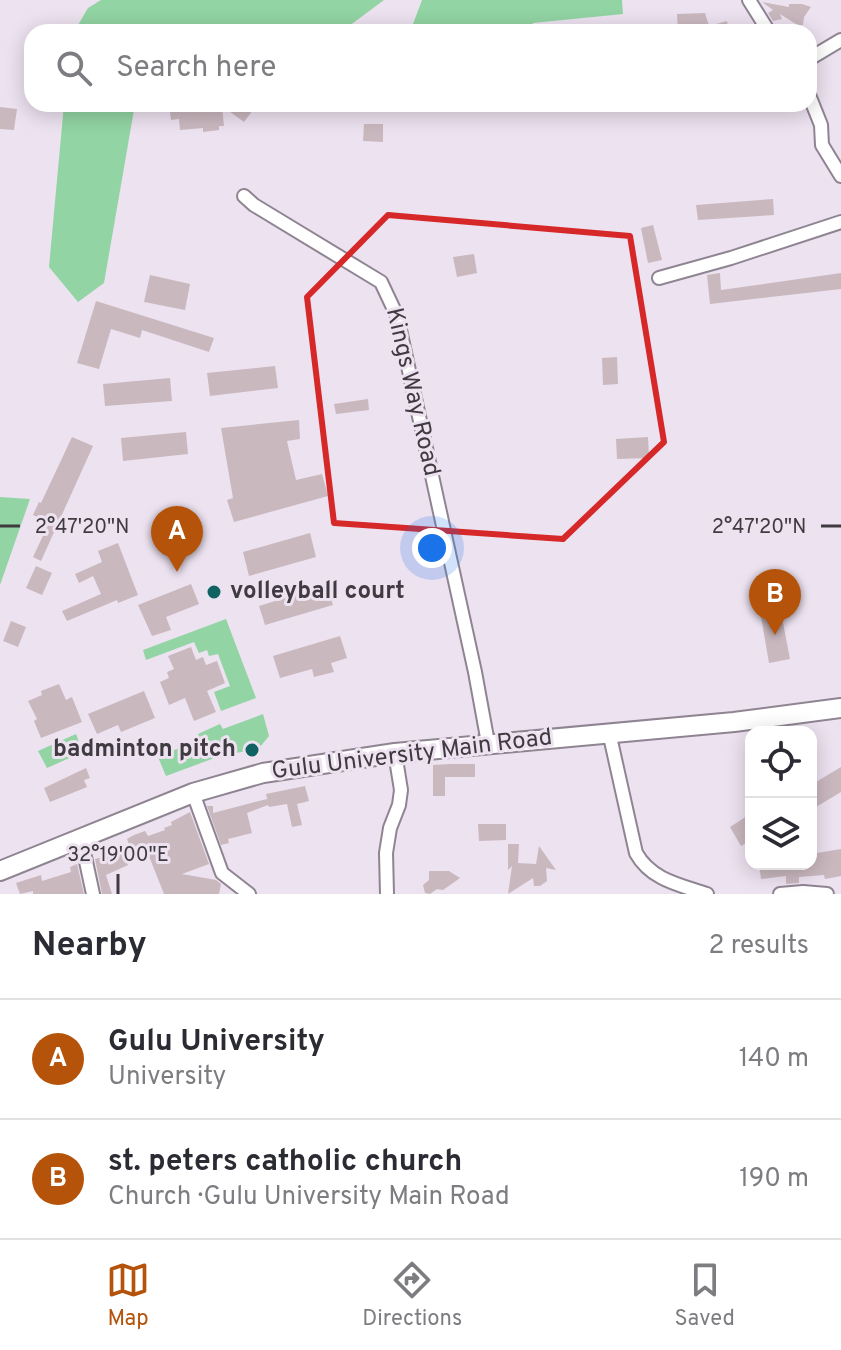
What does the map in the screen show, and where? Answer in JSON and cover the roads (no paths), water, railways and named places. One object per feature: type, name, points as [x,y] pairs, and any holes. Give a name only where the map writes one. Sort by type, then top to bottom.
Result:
[{"type":"street","points":[[749,0],[764,24]]},
{"type":"street","points":[[817,54],[841,40]]},
{"type":"street","points":[[816,112],[821,125],[822,145],[841,176]]},
{"type":"street","name":"Kings Way Road","points":[[244,196],[381,282],[390,298],[397,316],[488,743]]},
{"type":"street","points":[[659,278],[841,222]]},
{"type":"street","name":"Gulu University Main Road","points":[[0,871],[193,793],[263,773],[395,753],[734,722],[841,708]]},
{"type":"street","points":[[609,732],[636,853],[641,863],[667,881],[707,894]]},
{"type":"street","points":[[387,894],[386,853],[401,790],[395,753]]},
{"type":"street","points":[[193,793],[222,873],[249,894]]},
{"type":"street","points":[[67,843],[85,857],[93,894]]},
{"type":"street","points":[[780,894],[827,894]]},
{"type":"place","name":"Gulu University","points":[[177,572]]},
{"type":"place","name":"volleyball court","points":[[214,592]]},
{"type":"place","name":"st. peters catholic church","points":[[775,635]]},
{"type":"place","name":"badminton pitch","points":[[252,750]]}]
